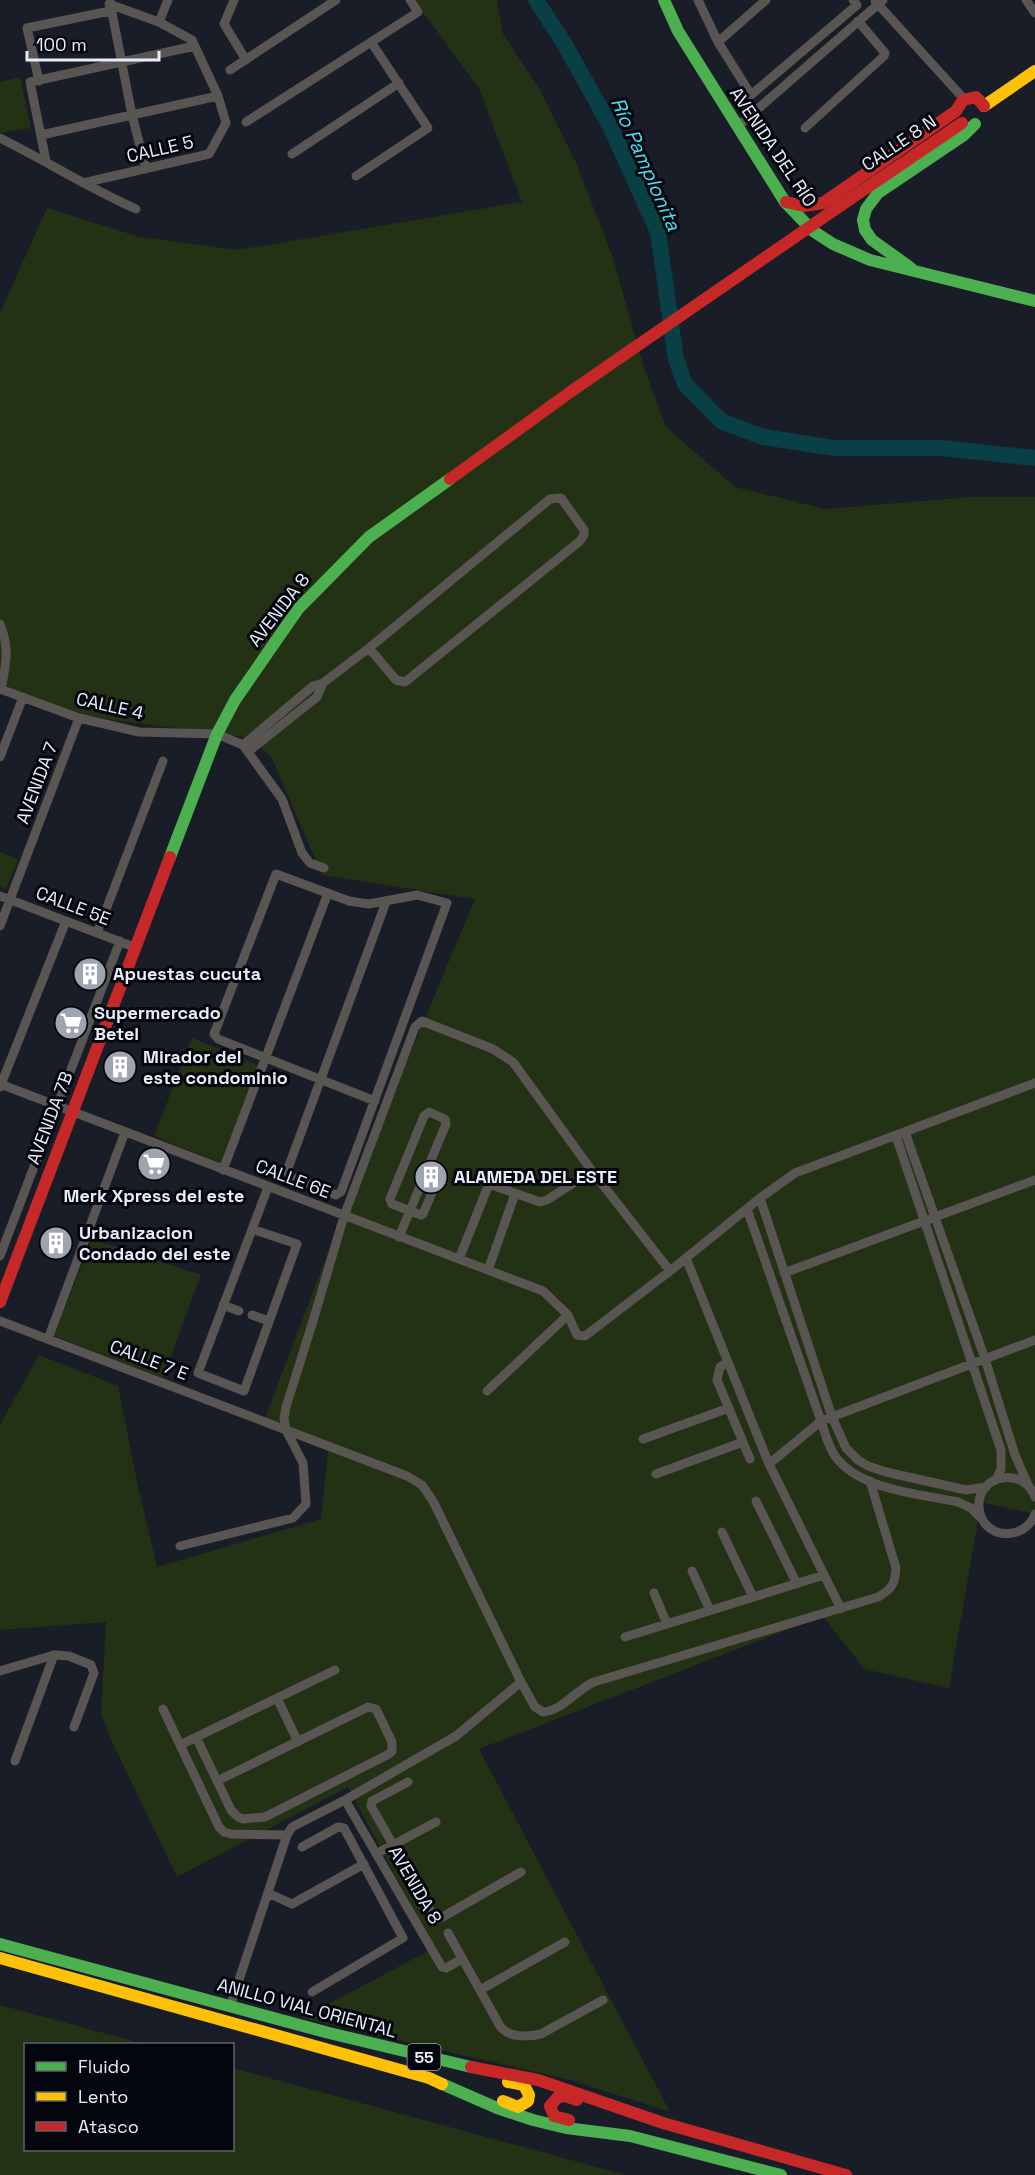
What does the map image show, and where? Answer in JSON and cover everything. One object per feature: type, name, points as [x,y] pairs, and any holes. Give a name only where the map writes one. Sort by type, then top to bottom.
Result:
[{"type":"main road","name":"AVENIDA DEL RÍO","points":[[664,0],[678,31],[785,202],[814,233],[831,244],[870,260],[1035,301]]},
{"type":"main road","name":"CALLE 8 N","points":[[573,390],[837,208],[984,114],[984,106],[1035,71]]},
{"type":"main road","points":[[785,202],[799,207],[812,207],[824,203],[956,111],[964,99],[976,97],[984,106]]},
{"type":"main road","points":[[920,273],[872,240],[865,230],[863,220],[866,209],[878,193],[964,135],[968,123],[956,111]]},
{"type":"main road","name":"AVENIDA 8","points":[[134,947],[217,734],[235,700],[298,609],[369,537],[573,390]]},
{"type":"main road","name":"AVENIDA 7B","points":[[0,1302],[134,947]]},
{"type":"main road","name":"ANILLO VIAL ORIENTAL","points":[[0,1944],[230,2007],[438,2060],[550,2083],[663,2123],[846,2175]]},
{"type":"main road","name":"ANILLO VIAL ORIENTAL","points":[[0,1958],[429,2078],[532,2120],[574,2129],[630,2136],[781,2175]]},
{"type":"main road","points":[[486,2103],[497,2099],[518,2107],[528,2101],[530,2095],[524,2085],[508,2083],[504,2073]]},
{"type":"main road","points":[[574,2129],[570,2121],[557,2118],[550,2112],[552,2100],[557,2096],[563,2096],[583,2102],[592,2097]]},
{"type":"street","points":[[159,21],[168,0]]},
{"type":"street","points":[[241,0],[232,3],[224,24],[246,60]]},
{"type":"street","points":[[230,70],[336,0]]},
{"type":"street","points":[[246,122],[418,12],[410,0]]},
{"type":"street","points":[[698,0],[718,42],[751,95],[857,5],[853,0]]},
{"type":"street","points":[[718,42],[766,0]]},
{"type":"street","points":[[1026,0],[1035,13]]},
{"type":"street","points":[[737,127],[878,1],[964,99]]},
{"type":"street","points":[[110,5],[132,115],[146,169]]},
{"type":"street","points":[[39,81],[27,28],[110,5],[159,21],[192,40],[218,96],[41,135]]},
{"type":"street","points":[[805,128],[884,56],[885,53],[858,21]]},
{"type":"street","points":[[356,176],[428,128],[371,42]]},
{"type":"street","points":[[46,161],[30,82],[195,46]]},
{"type":"street","points":[[292,154],[399,83]]},
{"type":"street","name":"CALLE 5","points":[[83,183],[209,154],[226,123],[218,96]]},
{"type":"street","points":[[0,138],[105,195],[136,208]]},
{"type":"street","points":[[246,748],[317,697],[323,683],[550,500],[561,498],[584,530],[580,541],[405,682],[396,680],[369,648]]},
{"type":"street","points":[[0,624],[7,642],[6,664],[0,689]]},
{"type":"street","name":"CALLE 4","points":[[0,689],[79,718],[139,732],[217,734]]},
{"type":"street","points":[[0,758],[23,697]]},
{"type":"street","name":"AVENIDA 7","points":[[0,926],[79,718]]},
{"type":"street","points":[[217,734],[246,748],[282,799],[302,853],[310,863],[324,868]]},
{"type":"street","points":[[97,933],[163,761]]},
{"type":"street","points":[[375,1101],[320,1079],[218,1039],[214,1034],[276,874],[349,901],[369,904],[417,895],[447,903],[375,1101],[340,1194],[336,1195],[290,1177],[287,1171],[320,1079],[386,902]]},
{"type":"street","points":[[224,1170],[328,893]]},
{"type":"street","name":"CALLE 5E","points":[[0,896],[134,947]]},
{"type":"street","points":[[0,1086],[66,921]]},
{"type":"street","name":"AVENIDA 7B","points":[[0,1256],[120,941]]},
{"type":"street","points":[[93,1011],[108,1016]]},
{"type":"street","points":[[180,1546],[293,1518],[306,1504],[303,1462],[286,1430],[284,1418],[286,1407],[344,1216],[414,1028],[422,1021],[492,1049],[513,1062],[592,1171],[670,1271],[760,1198],[795,1173],[1035,1083]]},
{"type":"street","name":"CALLE 6E","points":[[0,1086],[543,1291],[568,1315],[577,1335],[585,1336],[670,1271]]},
{"type":"street","points":[[429,1112],[447,1121],[424,1180],[434,1188],[423,1214],[411,1211],[392,1204],[390,1199],[424,1116],[429,1112]]},
{"type":"street","points":[[48,1339],[125,1132]]},
{"type":"street","points":[[900,1134],[935,1217],[1015,1455],[1033,1493]]},
{"type":"street","points":[[900,1134],[924,1221],[1001,1450],[1001,1468],[996,1479],[986,1487],[979,1502],[981,1518]]},
{"type":"street","points":[[459,1259],[489,1184],[540,1202],[547,1200],[592,1171]]},
{"type":"street","points":[[784,1274],[1035,1180]]},
{"type":"street","points":[[252,1229],[297,1244],[244,1391],[198,1373],[223,1305],[268,1187]]},
{"type":"street","points":[[488,1270],[515,1194]]},
{"type":"street","points":[[760,1198],[832,1417],[846,1448],[858,1460],[886,1472],[966,1490],[986,1487]]},
{"type":"street","points":[[747,1209],[821,1422],[834,1455],[845,1468],[870,1481],[958,1502],[971,1508],[990,1529],[1002,1534],[1016,1533],[1035,1527]]},
{"type":"street","points":[[399,1237],[411,1211]]},
{"type":"street","points":[[686,1258],[769,1464],[841,1609]]},
{"type":"street","points":[[223,1305],[239,1311]]},
{"type":"street","points":[[252,1315],[269,1320]]},
{"type":"street","points":[[487,1391],[568,1315]]},
{"type":"street","name":"CALLE 7 E","points":[[0,1321],[397,1472],[422,1485],[433,1501],[521,1682],[535,1707],[543,1712],[550,1711],[594,1682],[841,1609],[889,1591],[896,1583],[896,1568],[878,1507]]},
{"type":"street","points":[[769,1464],[821,1422],[1035,1340]]},
{"type":"street","points":[[728,1362],[720,1366],[717,1380],[750,1459]]},
{"type":"street","points":[[643,1439],[729,1408]]},
{"type":"street","points":[[656,1474],[742,1442]]},
{"type":"street","points":[[996,1479],[1014,1478],[1033,1493]]},
{"type":"street","points":[[870,1481],[878,1507]]},
{"type":"street","points":[[878,1507],[881,1496],[890,1487]]},
{"type":"street","points":[[756,1502],[797,1584]]},
{"type":"street","points":[[1023,1530],[1035,1514]]},
{"type":"street","points":[[722,1532],[753,1597]]},
{"type":"street","points":[[692,1571],[710,1610]]},
{"type":"street","points":[[625,1637],[824,1575]]},
{"type":"street","points":[[654,1593],[667,1623]]},
{"type":"street","points":[[0,1671],[54,1655],[69,1656],[91,1665],[94,1673],[74,1727]]},
{"type":"street","points":[[15,1761],[54,1655]]},
{"type":"street","points":[[180,1745],[335,1670]]},
{"type":"street","points":[[230,2007],[287,1835],[292,1827],[345,1800],[456,1736],[521,1682]]},
{"type":"street","points":[[277,1698],[298,1742]]},
{"type":"street","points":[[196,1737],[217,1781],[231,1810],[238,1817],[265,1817],[389,1754],[393,1748],[392,1742],[376,1709],[368,1707],[217,1781]]},
{"type":"street","points":[[163,1709],[219,1827],[224,1833],[287,1835]]},
{"type":"street","points":[[408,1782],[371,1803],[436,1919],[521,1872]]},
{"type":"street","name":"AVENIDA 8","points":[[345,1800],[442,1967],[446,1968],[462,1959]]},
{"type":"street","points":[[376,1854],[436,1822]]},
{"type":"street","points":[[302,1847],[341,1827],[344,1828],[403,1938],[312,1992]]},
{"type":"street","points":[[268,1893],[292,1904],[364,1864]]},
{"type":"street","points":[[448,1933],[504,2031],[509,2034],[531,2036],[541,2034],[603,2000]]},
{"type":"street","points":[[480,1990],[565,1942]]},
{"type":"green space","points":[[414,0],[497,0],[503,34],[540,90],[576,163],[612,255],[645,371],[666,427],[735,487],[825,509],[972,497],[1035,497],[1035,1514],[981,1502],[949,1688],[864,1669],[823,1616],[479,1749],[670,2112],[567,2079],[302,2018],[434,1948],[348,1787],[177,1877],[101,1714],[106,1622],[0,1630],[0,1425],[39,1355],[118,1386],[157,1567],[321,1519],[328,1451],[262,1426],[338,1226],[475,899],[322,875],[271,756],[246,737],[81,716],[0,684],[0,313],[47,208],[140,237],[237,250],[522,202],[479,88]]},
{"type":"green space","points":[[20,77],[31,128],[0,133],[0,82]]},
{"type":"green space","points":[[0,852],[18,859],[6,889],[0,886]]},
{"type":"green space","points":[[192,1038],[260,1066],[222,1164],[154,1136]]},
{"type":"green space","points":[[92,1239],[201,1275],[163,1378],[54,1336]]},
{"type":"green space","points":[[0,2005],[140,2043],[24,2043],[24,2151],[234,2151],[234,2068],[626,2175],[0,2175]]},
{"type":"waterway","name":"Río Pamplonita","points":[[536,0],[564,43],[610,126],[658,232],[676,359],[685,384],[721,421],[763,437],[834,448],[942,448],[1035,458]]},
{"type":"traffic: fast","points":[[664,0],[678,31],[785,202],[813,231],[833,244],[870,260],[1035,301]]},
{"type":"traffic: fast","points":[[911,268],[872,240],[865,230],[863,220],[866,209],[878,193],[964,135],[975,124]]},
{"type":"traffic: fast","points":[[170,857],[217,734],[235,700],[298,609],[369,537],[450,479]]},
{"type":"traffic: fast","points":[[0,1944],[329,2033],[471,2067]]},
{"type":"traffic: fast","points":[[442,2084],[497,2108],[533,2120],[566,2128],[630,2136],[781,2175]]},
{"type":"traffic: slow","points":[[984,106],[1035,71]]},
{"type":"traffic: slow","points":[[0,1958],[429,2078],[442,2084]]},
{"type":"traffic: slow","points":[[503,2101],[518,2107],[528,2101],[529,2095],[524,2085],[508,2082]]},
{"type":"traffic: jam","points":[[786,202],[804,206],[823,203],[956,111],[963,100],[976,97],[984,106]]},
{"type":"traffic: jam","points":[[837,208],[962,123]]},
{"type":"traffic: jam","points":[[573,390],[837,208]]},
{"type":"traffic: jam","points":[[450,479],[573,390]]},
{"type":"traffic: jam","points":[[0,1302],[170,857]]},
{"type":"traffic: jam","points":[[471,2067],[538,2080],[663,2123],[846,2175]]},
{"type":"traffic: jam","points":[[569,2120],[554,2116],[550,2106],[558,2097],[565,2096],[577,2100]]},
{"type":"place","name":"Apuestas cucuta","points":[[90,974]]},
{"type":"place","name":"Supermercado Betel","points":[[71,1023]]},
{"type":"place","name":"Mirador del este condominio","points":[[120,1067]]},
{"type":"place","name":"Merk Xpress del este","points":[[154,1164]]},
{"type":"place","name":"ALAMEDA DEL ESTE","points":[[431,1177]]},
{"type":"place","name":"Urbanizacion Condado del este","points":[[56,1243]]}]
